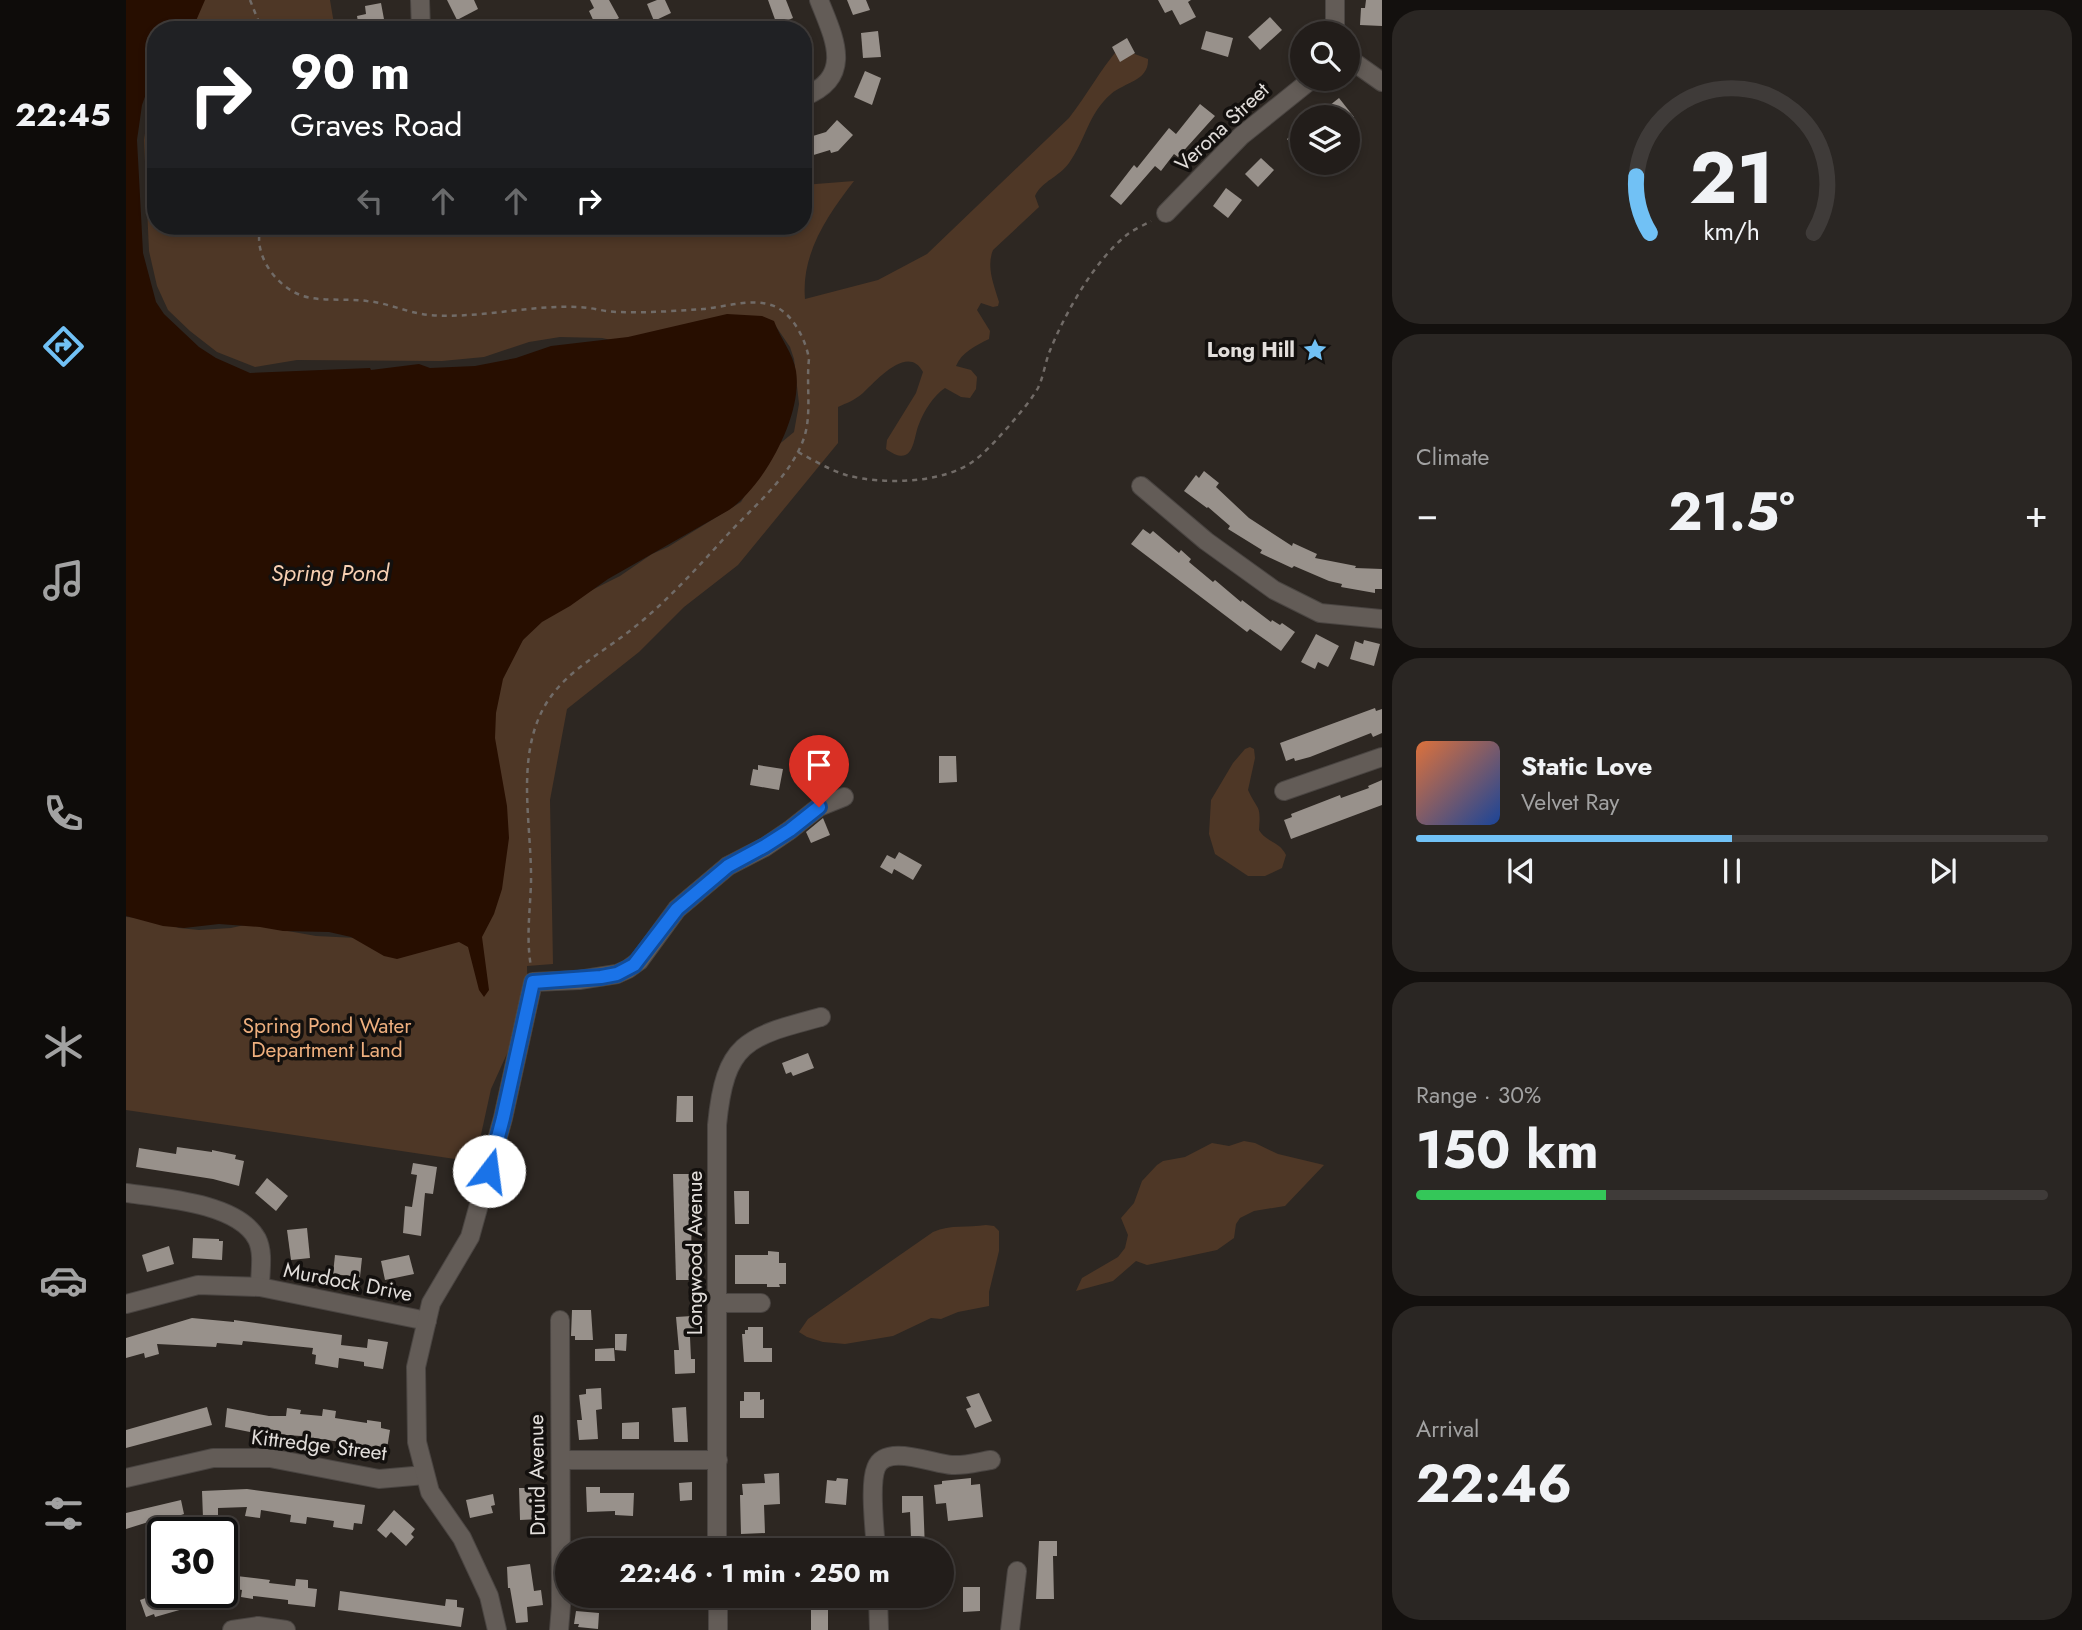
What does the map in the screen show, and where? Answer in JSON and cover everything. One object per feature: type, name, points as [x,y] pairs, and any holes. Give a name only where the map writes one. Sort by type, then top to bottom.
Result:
[{"type":"street","points":[[421,0],[421,21]]},
{"type":"street","points":[[812,94],[824,85],[836,65],[834,37],[819,0]]},
{"type":"street","points":[[1335,0],[1335,21]]},
{"type":"street","points":[[1360,66],[1382,82]]},
{"type":"street","name":"Verona Street","points":[[1167,213],[1241,136],[1297,91]]},
{"type":"street","points":[[1141,486],[1206,541],[1274,590],[1320,613],[1382,619]]},
{"type":"street","points":[[1284,792],[1382,757]]},
{"type":"street","points":[[497,1630],[489,1596],[462,1538],[430,1492],[417,1442],[416,1367],[431,1303],[470,1237],[503,1118],[533,982],[579,980],[617,974],[628,969],[639,961],[677,909],[728,866],[782,836],[819,807],[844,797]]},
{"type":"street","name":"Longwood Avenue","points":[[717,1538],[717,1125],[720,1096],[731,1061],[750,1040],[821,1017]]},
{"type":"street","name":"Murdock Drive","points":[[126,1193],[212,1208],[247,1227],[256,1237],[260,1248],[260,1287]]},
{"type":"street","name":"Murdock Drive","points":[[126,1304],[198,1285],[260,1287],[427,1321]]},
{"type":"street","points":[[718,1303],[761,1303]]},
{"type":"street","name":"Druid Avenue","points":[[559,1630],[560,1320]]},
{"type":"street","points":[[876,1538],[874,1479],[876,1466],[883,1458],[897,1454],[955,1465],[991,1460]]},
{"type":"street","name":"Kittredge Street","points":[[126,1478],[213,1458],[270,1458],[379,1479],[425,1475]]},
{"type":"street","points":[[561,1460],[718,1460]]},
{"type":"street","points":[[1010,1630],[1017,1572]]},
{"type":"street","points":[[718,1608],[718,1630]]},
{"type":"street","points":[[878,1608],[878,1630]]},
{"type":"street","points":[[232,1630],[258,1626],[286,1630]]},
{"type":"path","points":[[250,0],[258,21]]},
{"type":"path","points":[[798,452],[845,474],[877,480],[934,478],[963,468],[1000,436],[1032,397],[1040,385],[1050,352],[1062,326],[1086,283],[1107,256],[1129,233],[1167,213]]},
{"type":"path","points":[[260,235],[267,266],[286,286],[304,296],[366,300],[418,313],[455,316],[575,306],[618,312],[700,309],[752,302],[775,306],[802,337],[809,359],[807,428],[798,452],[774,487],[701,565],[635,626],[582,665],[543,708],[532,736],[527,785],[531,881],[527,940],[533,982]]},
{"type":"green space","points":[[200,0],[330,0],[334,21],[187,21]]},
{"type":"green space","name":"Spring Pond Water Department Land","points":[[1119,48],[1148,59],[1145,72],[1140,77],[1111,94],[1097,110],[1069,163],[1035,196],[1039,207],[993,250],[991,269],[998,306],[981,303],[977,310],[990,331],[989,339],[965,353],[956,366],[971,370],[977,377],[976,389],[970,398],[961,397],[945,388],[941,391],[923,414],[911,449],[903,456],[886,449],[887,440],[916,393],[923,372],[917,364],[901,363],[883,374],[860,395],[838,407],[838,443],[738,565],[684,607],[639,652],[567,709],[550,800],[553,964],[527,966],[528,1007],[491,1089],[475,1162],[126,1110],[126,917],[156,919],[179,928],[199,930],[249,924],[316,936],[356,938],[479,708],[530,629],[570,601],[620,576],[741,502],[771,451],[794,432],[799,404],[794,359],[790,347],[775,325],[670,331],[616,341],[560,337],[529,342],[484,357],[442,361],[297,360],[255,367],[217,352],[168,310],[157,286],[148,235],[812,235],[812,184],[854,181],[818,236],[807,266],[805,299],[878,280],[927,254],[1069,118]]},
{"type":"green space","name":"Spring Pond Water Department Land","points":[[147,120],[147,207],[144,140]]},
{"type":"green space","points":[[1250,747],[1254,749],[1255,758],[1248,790],[1259,811],[1259,830],[1286,855],[1282,868],[1265,876],[1248,876],[1215,854],[1209,834],[1211,800],[1233,763]]},
{"type":"green space","points":[[1244,1141],[1278,1154],[1324,1165],[1285,1206],[1254,1211],[1240,1218],[1236,1224],[1234,1238],[1217,1250],[1147,1265],[1136,1261],[1113,1281],[1076,1291],[1082,1278],[1118,1257],[1125,1248],[1128,1235],[1121,1218],[1134,1203],[1142,1181],[1157,1165],[1163,1161],[1185,1157],[1212,1143],[1229,1146]]},
{"type":"green space","points":[[994,1226],[999,1231],[999,1251],[989,1292],[989,1306],[958,1312],[941,1319],[931,1318],[893,1336],[845,1344],[823,1342],[799,1332],[808,1319],[933,1232],[953,1227]]},
{"type":"water","name":"Spring Pond","points":[[126,0],[205,0],[196,21],[147,21],[147,91],[142,105],[137,140],[143,253],[156,302],[164,314],[199,347],[250,373],[371,370],[419,364],[430,368],[475,366],[516,358],[551,346],[628,337],[727,314],[762,316],[774,321],[780,333],[794,364],[797,389],[787,428],[778,448],[742,499],[729,510],[608,579],[542,622],[523,640],[503,679],[496,713],[495,738],[507,806],[509,838],[502,889],[494,914],[482,937],[489,990],[484,997],[479,990],[468,947],[459,942],[397,959],[384,956],[351,937],[329,932],[283,931],[219,924],[184,928],[163,926],[126,916]]},
{"type":"building","points":[[447,0],[474,0],[478,9],[457,20]]},
{"type":"building","points":[[590,0],[609,0],[619,18],[614,21],[594,21],[589,11],[594,8]]},
{"type":"building","points":[[665,0],[671,13],[654,21],[647,4]]},
{"type":"building","points":[[768,0],[786,0],[793,18],[776,21]]},
{"type":"building","points":[[847,0],[866,0],[870,10],[853,15]]},
{"type":"building","points":[[1158,0],[1191,0],[1188,2],[1196,17],[1180,25],[1172,10],[1165,13]]},
{"type":"building","points":[[1366,0],[1382,0],[1382,26],[1360,25],[1361,8],[1365,8]]},
{"type":"building","points":[[381,3],[384,21],[358,21],[357,16],[366,14],[365,6]]},
{"type":"building","points":[[1270,17],[1282,30],[1260,50],[1248,37]]},
{"type":"building","points":[[878,31],[881,57],[863,58],[861,33]]},
{"type":"building","points":[[1206,31],[1233,38],[1228,57],[1201,49]]},
{"type":"building","points":[[1127,38],[1135,53],[1120,62],[1112,47]]},
{"type":"building","points":[[865,71],[881,78],[872,105],[854,97]]},
{"type":"building","points":[[1339,98],[1345,105],[1330,105]]},
{"type":"building","points":[[1200,104],[1215,116],[1178,157],[1174,154],[1161,171],[1155,166],[1121,205],[1110,196],[1134,165],[1137,168],[1169,128],[1176,134]]},
{"type":"building","points":[[837,120],[853,135],[838,151],[831,153],[830,150],[812,155],[812,136],[826,132]]},
{"type":"building","points":[[1261,158],[1274,170],[1258,187],[1245,174]]},
{"type":"building","points":[[1226,188],[1242,200],[1228,218],[1213,206]]},
{"type":"building","points":[[1204,471],[1219,483],[1216,487],[1249,518],[1292,546],[1293,543],[1317,554],[1315,558],[1356,566],[1355,568],[1382,569],[1382,589],[1375,589],[1375,593],[1341,587],[1342,584],[1294,566],[1292,568],[1260,553],[1262,550],[1228,529],[1230,526],[1208,507],[1184,491],[1196,475],[1199,478]]},
{"type":"building","points":[[1143,529],[1150,534],[1153,531],[1179,553],[1181,550],[1191,559],[1189,562],[1241,602],[1242,600],[1271,622],[1272,620],[1280,625],[1282,623],[1295,632],[1281,651],[1250,629],[1247,632],[1131,544]]},
{"type":"building","points":[[1316,634],[1339,646],[1328,667],[1318,662],[1315,669],[1301,662]]},
{"type":"building","points":[[1364,640],[1380,644],[1374,666],[1350,659],[1355,641],[1363,644]]},
{"type":"building","points":[[1375,708],[1376,711],[1382,709],[1382,733],[1373,737],[1371,733],[1310,757],[1286,761],[1280,743]]},
{"type":"building","points":[[818,756],[837,757],[836,776],[817,774]]},
{"type":"building","points":[[939,756],[956,756],[957,782],[939,783]]},
{"type":"building","points":[[758,765],[783,769],[779,790],[750,785],[753,769],[758,770]]},
{"type":"building","points":[[1382,780],[1382,805],[1291,839],[1284,820],[1292,817],[1291,814],[1340,795],[1341,798],[1369,788],[1368,786]]},
{"type":"building","points":[[823,818],[830,835],[811,843],[806,832]]},
{"type":"building","points":[[899,852],[922,865],[913,880],[894,869],[892,874],[880,867],[887,855],[895,859]]},
{"type":"building","points":[[808,1053],[814,1068],[793,1076],[791,1072],[786,1074],[782,1063]]},
{"type":"building","points":[[677,1096],[693,1096],[693,1122],[676,1122]]},
{"type":"building","points":[[177,1147],[236,1155],[235,1159],[244,1161],[239,1186],[213,1179],[136,1167],[139,1148],[176,1154]]},
{"type":"building","points":[[413,1163],[437,1167],[433,1194],[425,1193],[421,1236],[403,1233],[405,1206],[412,1207],[417,1175],[411,1174]]},
{"type":"building","points":[[673,1174],[692,1174],[691,1280],[676,1280]]},
{"type":"building","points":[[267,1178],[288,1196],[276,1211],[255,1193]]},
{"type":"building","points":[[734,1191],[749,1191],[749,1224],[735,1224]]},
{"type":"building","points":[[307,1228],[310,1258],[291,1260],[287,1230]]},
{"type":"building","points":[[193,1238],[223,1241],[222,1260],[192,1258]]},
{"type":"building","points":[[169,1246],[174,1264],[147,1272],[142,1255]]},
{"type":"building","points":[[768,1251],[779,1252],[779,1263],[786,1263],[786,1284],[767,1287],[767,1284],[735,1284],[735,1255],[768,1255]]},
{"type":"building","points":[[335,1255],[362,1258],[360,1277],[333,1274]]},
{"type":"building","points":[[409,1255],[414,1274],[385,1280],[381,1261]]},
{"type":"building","points":[[572,1310],[591,1310],[593,1340],[575,1340],[575,1336],[571,1336]]},
{"type":"building","points":[[692,1316],[692,1319],[701,1318],[702,1334],[690,1337],[695,1373],[675,1374],[674,1350],[679,1350],[676,1317]]},
{"type":"building","points":[[192,1318],[234,1320],[342,1335],[341,1345],[367,1348],[368,1339],[388,1342],[383,1369],[364,1366],[364,1362],[339,1358],[338,1368],[315,1364],[316,1355],[312,1354],[313,1348],[243,1341],[242,1345],[217,1343],[216,1347],[157,1344],[159,1354],[145,1358],[144,1353],[126,1358],[126,1338]]},
{"type":"building","points":[[748,1327],[763,1327],[763,1348],[772,1348],[772,1362],[744,1362],[742,1334],[745,1334]]},
{"type":"building","points":[[615,1334],[627,1334],[626,1351],[615,1350]]},
{"type":"building","points":[[614,1348],[615,1361],[595,1361],[595,1349]]},
{"type":"building","points":[[601,1388],[602,1409],[596,1410],[598,1439],[579,1440],[577,1420],[582,1420],[579,1395],[586,1394],[586,1389]]},
{"type":"building","points":[[744,1392],[760,1392],[760,1400],[764,1399],[764,1418],[740,1418],[740,1401],[744,1401]]},
{"type":"building","points":[[979,1393],[992,1421],[975,1428],[966,1409],[971,1407],[966,1397]]},
{"type":"building","points":[[207,1407],[212,1425],[126,1448],[126,1430]]},
{"type":"building","points":[[686,1407],[688,1442],[674,1442],[672,1408]]},
{"type":"building","points":[[227,1408],[269,1416],[286,1416],[287,1408],[301,1410],[300,1414],[322,1416],[323,1409],[336,1411],[335,1418],[367,1423],[367,1420],[381,1422],[381,1428],[390,1430],[387,1449],[225,1427]]},
{"type":"building","points":[[639,1422],[639,1439],[622,1439],[622,1423]]},
{"type":"building","points":[[779,1473],[780,1504],[764,1505],[765,1533],[741,1534],[742,1484],[765,1483],[764,1474]]},
{"type":"building","points":[[837,1478],[848,1479],[846,1505],[825,1503],[827,1480],[836,1481]]},
{"type":"building","points":[[971,1478],[971,1485],[980,1484],[983,1517],[948,1521],[946,1503],[936,1504],[934,1485],[942,1484],[942,1481]]},
{"type":"building","points":[[692,1482],[692,1500],[680,1501],[679,1483]]},
{"type":"building","points":[[586,1487],[600,1487],[600,1493],[634,1493],[633,1516],[615,1515],[615,1511],[587,1512]]},
{"type":"building","points":[[519,1488],[538,1488],[540,1519],[520,1520]]},
{"type":"building","points":[[247,1489],[365,1505],[362,1524],[354,1523],[353,1530],[333,1527],[334,1521],[307,1517],[306,1524],[290,1522],[291,1515],[261,1510],[260,1518],[245,1516],[247,1507],[218,1508],[218,1517],[203,1517],[202,1491]]},
{"type":"building","points":[[493,1494],[493,1513],[470,1518],[466,1500]]},
{"type":"building","points":[[902,1496],[923,1496],[925,1538],[911,1538],[910,1512],[902,1513]]},
{"type":"building","points":[[181,1500],[184,1514],[178,1517],[147,1517],[147,1522],[126,1529],[126,1513]]},
{"type":"building","points":[[394,1510],[415,1529],[411,1534],[414,1537],[406,1546],[391,1532],[386,1538],[377,1530]]},
{"type":"building","points":[[1039,1541],[1057,1541],[1057,1556],[1053,1556],[1054,1599],[1036,1599]]},
{"type":"building","points":[[530,1564],[534,1591],[541,1590],[543,1605],[527,1607],[528,1622],[516,1623],[508,1588],[507,1567]]},
{"type":"building","points":[[238,1576],[295,1586],[296,1579],[308,1580],[308,1588],[317,1589],[315,1607],[288,1604],[288,1600],[241,1597],[242,1590],[238,1589]]},
{"type":"building","points":[[963,1587],[980,1587],[980,1611],[963,1612]]},
{"type":"building","points":[[340,1591],[445,1606],[446,1599],[457,1600],[457,1607],[464,1608],[461,1627],[338,1610]]},
{"type":"building","points":[[147,1598],[147,1608],[186,1608],[146,1617],[140,1600]]},
{"type":"building","points":[[811,1608],[828,1608],[828,1630],[811,1630]]},
{"type":"building","points":[[576,1611],[599,1613],[598,1629],[578,1627],[579,1624],[574,1624]]},
{"type":"place","name":"Long Hill","points":[[1315,350]]},
{"type":"route","points":[[489,1171],[533,982],[601,977],[628,969],[639,961],[677,909],[728,866],[790,830],[819,807]]}]
